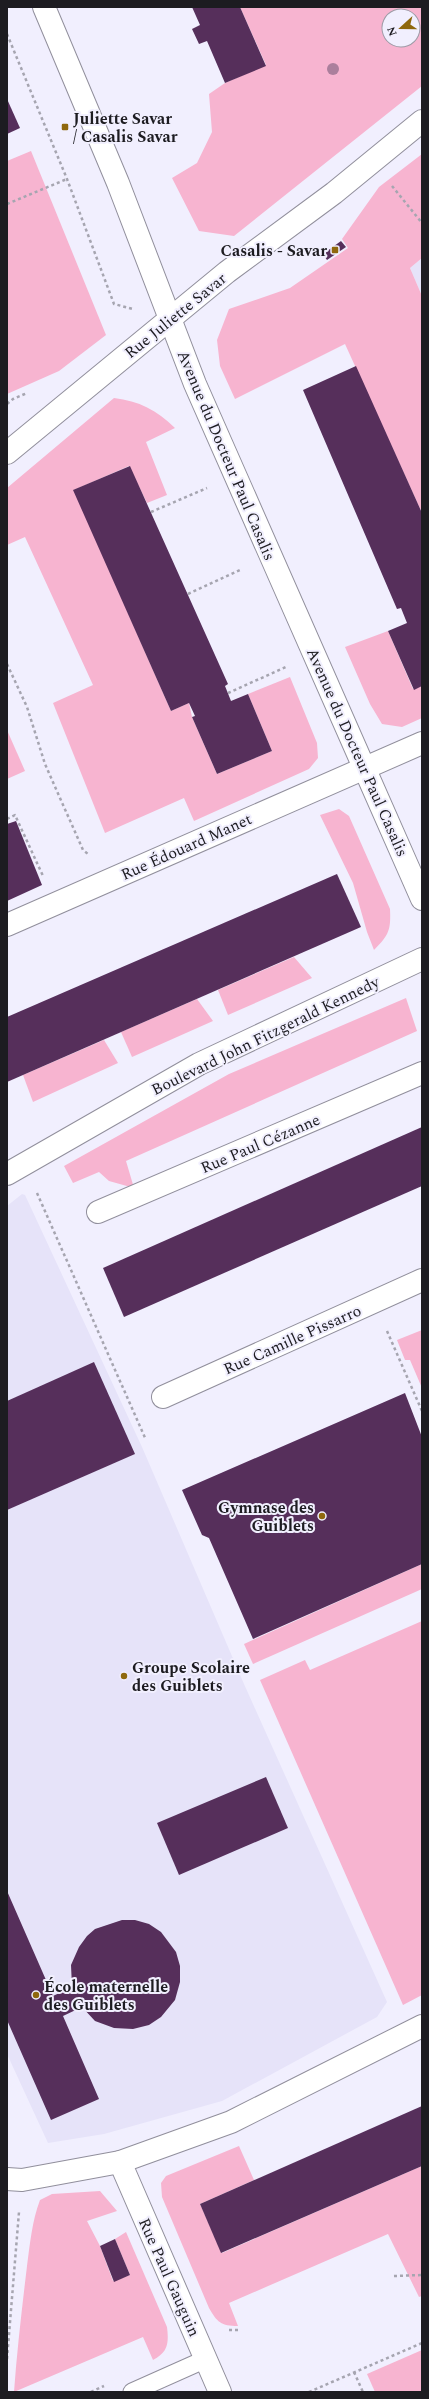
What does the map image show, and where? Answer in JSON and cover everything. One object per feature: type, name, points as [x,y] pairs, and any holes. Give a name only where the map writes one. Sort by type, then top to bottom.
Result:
[{"type":"street","name":"Avenue du Docteur Paul Casalis","points":[[44,7],[118,184],[169,319],[205,408],[422,899]]},
{"type":"street","name":"Rue Juliette Savar","points":[[7,453],[226,272],[351,180],[422,121]]},
{"type":"street","name":"Rue Édouard Manet","points":[[7,925],[422,743]]},
{"type":"street","name":"Boulevard John Fitzgerald Kennedy","points":[[7,1174],[199,1064],[422,959]]},
{"type":"street","name":"Rue Paul Cézanne","points":[[98,1212],[422,1073]]},
{"type":"street","name":"Rue Camille Pissarro","points":[[163,1397],[422,1280]]},
{"type":"street","points":[[7,2179],[22,2180],[120,2162],[231,2122],[422,2026]]},
{"type":"street","name":"Rue Paul Gauguin","points":[[120,2162],[220,2392]]},
{"type":"lane","points":[[132,2392],[206,2360]]},
{"type":"path","points":[[7,34],[66,179],[114,304]]},
{"type":"path","points":[[7,204],[66,179]]},
{"type":"path","points":[[390,183],[422,223]]},
{"type":"path","points":[[151,512],[213,486]]},
{"type":"path","points":[[188,594],[248,567]]},
{"type":"path","points":[[7,664],[27,707],[45,764],[83,850],[92,856]]},
{"type":"path","points":[[228,693],[291,665]]},
{"type":"path","points":[[7,819],[16,815],[44,878]]},
{"type":"path","points":[[35,1189],[146,1440]]},
{"type":"path","points":[[392,1343],[422,1411]]},
{"type":"path","points":[[7,2359],[19,2207]]},
{"type":"path","points":[[394,2276],[422,2275]]},
{"type":"path","points":[[309,2392],[422,2343]]},
{"type":"path","points":[[354,2372],[362,2392]]},
{"type":"shaded area","points":[[240,7],[422,7],[422,86],[234,236],[199,231],[172,178],[197,163],[212,132],[209,94],[225,83],[266,65]]},
{"type":"shaded area","points":[[31,151],[106,335],[59,371],[7,394],[7,161]]},
{"type":"shaded area","points":[[422,154],[422,258],[410,268],[422,296],[422,513],[345,344],[235,399],[220,366],[217,340],[229,309],[290,288],[348,248],[342,239],[379,187]]},
{"type":"shaded area","points":[[422,258],[422,296],[410,268]]},
{"type":"shaded area","points":[[114,398],[132,401],[147,407],[175,428],[146,442],[167,495],[147,503],[129,466],[74,490],[171,711],[189,703],[192,717],[217,774],[272,751],[248,694],[290,677],[317,743],[318,758],[309,769],[194,821],[184,798],[105,833],[53,703],[93,685],[25,537],[7,545],[7,488]]},
{"type":"shaded area","points":[[388,631],[413,689],[422,686],[422,718],[402,727],[382,724],[370,704],[345,647]]},
{"type":"shaded area","points":[[7,730],[25,771],[7,779]]},
{"type":"shaded area","points":[[339,809],[349,816],[390,909],[388,932],[374,950],[367,932],[353,883],[320,815]]},
{"type":"shaded area","points":[[294,957],[312,978],[228,1015],[218,990]]},
{"type":"shaded area","points":[[406,998],[417,1031],[126,1161],[134,1188],[109,1181],[99,1172],[73,1183],[64,1166],[229,1074]]},
{"type":"shaded area","points":[[197,999],[213,1021],[132,1057],[121,1032]]},
{"type":"shaded area","points":[[104,1040],[118,1063],[33,1102],[23,1075]]},
{"type":"shaded area","name":"Groupe Scolaire des Guiblets","points":[[22,1194],[25,1195],[142,1447],[244,1684],[387,2002],[377,2017],[222,2101],[104,2134],[48,2143],[7,2054],[7,1206]]},
{"type":"shaded area","points":[[422,1330],[422,1388],[410,1360],[405,1360],[397,1340]]},
{"type":"shaded area","points":[[422,1564],[422,1589],[253,1664],[244,1644]]},
{"type":"shaded area","points":[[422,1621],[422,1995],[403,2005],[260,1680],[305,1660],[310,1670]]},
{"type":"shaded area","points":[[239,2146],[254,2180],[200,2204],[222,2253],[422,2166],[422,2296],[419,2297],[388,2234],[229,2303],[238,2326],[223,2324],[217,2320],[209,2308],[162,2197],[161,2183],[166,2176]]},
{"type":"shaded area","points":[[100,2191],[117,2211],[87,2221],[100,2246],[113,2281],[130,2275],[115,2239],[126,2232],[167,2327],[168,2338],[165,2350],[153,2360],[143,2337],[14,2392],[29,2249],[33,2224],[40,2200],[52,2194]]},
{"type":"shaded area","points":[[422,2350],[422,2392],[375,2392],[367,2374]]},
{"type":"building","points":[[192,7],[240,7],[266,66],[225,83],[207,41],[199,44],[192,29],[200,25]]},
{"type":"building","points":[[7,99],[20,128],[7,134]]},
{"type":"building","points":[[341,241],[346,247],[327,260],[323,254]]},
{"type":"building","points":[[356,366],[422,513],[422,686],[414,690],[388,631],[407,623],[401,608],[397,609],[303,390]]},
{"type":"building","points":[[130,466],[228,684],[225,686],[231,701],[248,694],[272,751],[217,774],[192,717],[195,716],[189,703],[171,711],[73,490]]},
{"type":"building","points":[[16,821],[42,885],[7,901],[7,824]]},
{"type":"building","points":[[337,874],[361,927],[7,1082],[7,1017]]},
{"type":"building","points":[[422,1127],[422,1186],[124,1317],[103,1268]]},
{"type":"building","points":[[94,1362],[135,1454],[7,1510],[7,1401]]},
{"type":"building","points":[[405,1393],[422,1437],[422,1564],[253,1639],[209,1538],[202,1535],[182,1490]]},
{"type":"building","points":[[266,1777],[288,1828],[179,1875],[157,1823]]},
{"type":"building","points":[[7,1891],[53,1996],[72,1987],[71,1965],[79,1947],[87,1936],[95,1929],[122,1920],[135,1920],[149,1924],[161,1932],[176,1952],[180,1966],[180,1982],[175,2000],[161,2017],[149,2025],[133,2029],[114,2028],[95,2021],[82,2007],[63,2016],[99,2099],[51,2120],[7,2020]]},
{"type":"building","points":[[422,2106],[422,2166],[221,2253],[200,2204]]},
{"type":"building","points":[[115,2239],[130,2275],[114,2282],[100,2246]]},
{"type":"place","name":"Juliette Savar / Casalis Savar","points":[[65,127]]},
{"type":"place","name":"Casalis - Savar","points":[[335,250]]},
{"type":"place","name":"Gymnase des Guiblets","points":[[322,1516]]},
{"type":"place","name":"Groupe Scolaire des Guiblets","points":[[124,1676]]},
{"type":"place","name":"École maternelle des Guiblets","points":[[36,1995]]}]
